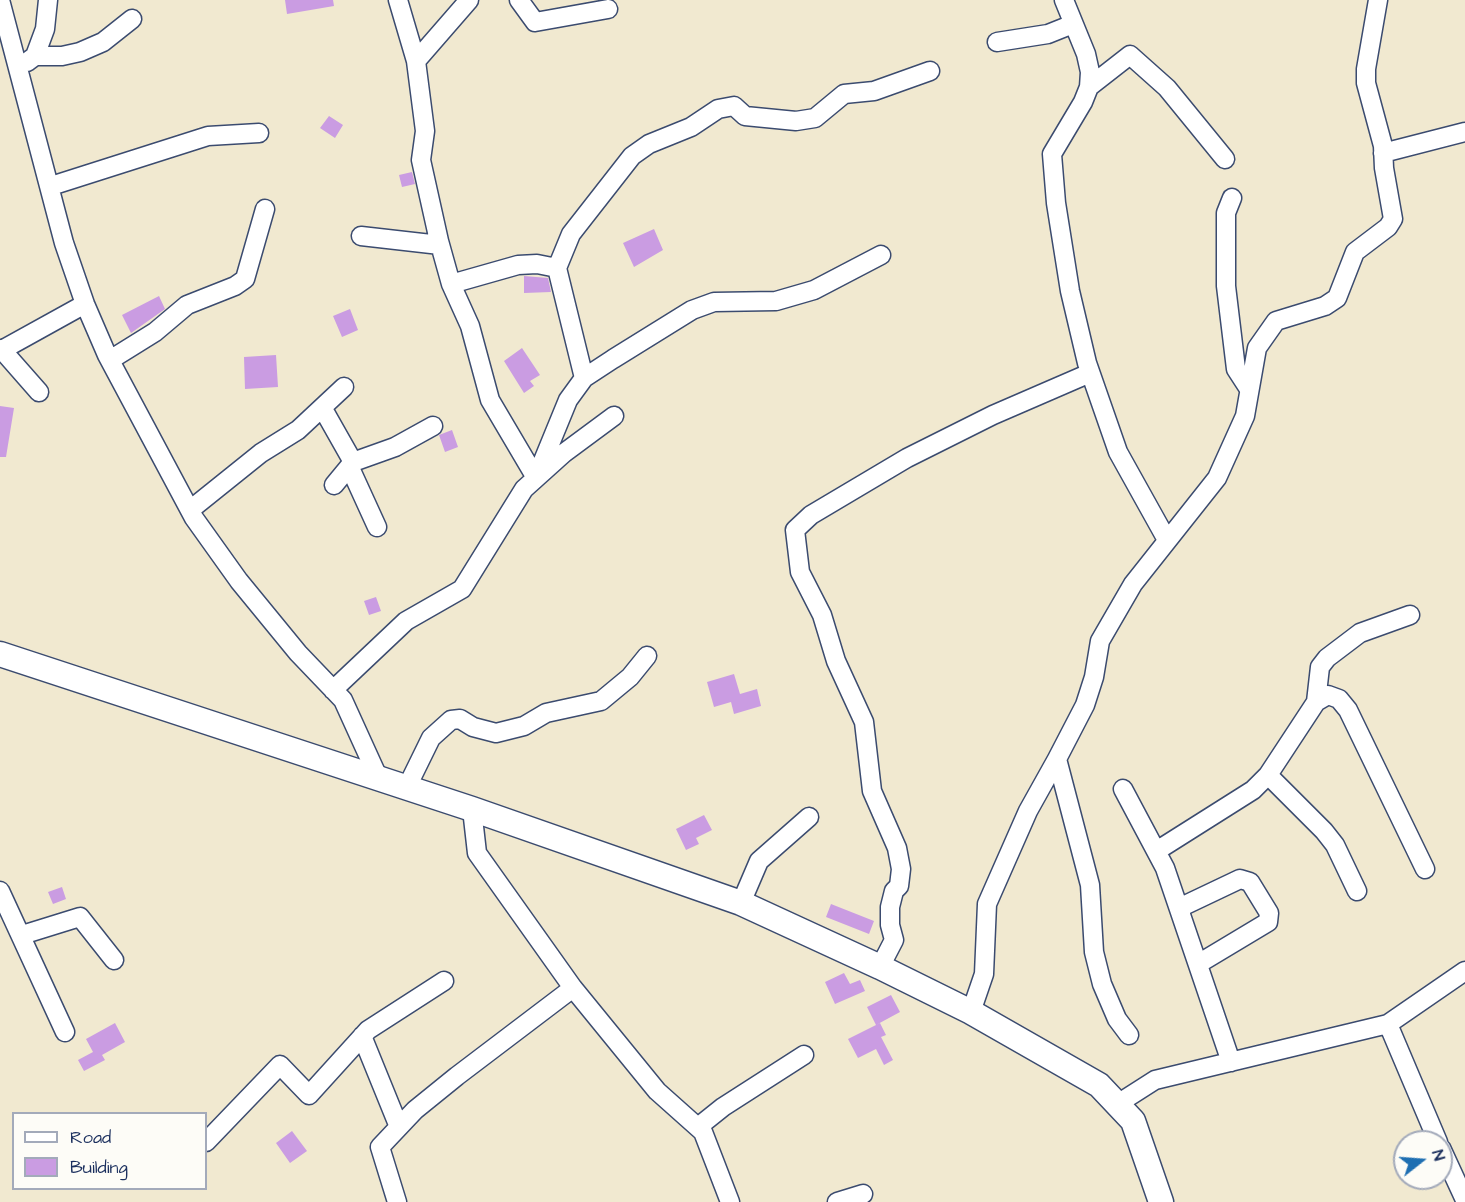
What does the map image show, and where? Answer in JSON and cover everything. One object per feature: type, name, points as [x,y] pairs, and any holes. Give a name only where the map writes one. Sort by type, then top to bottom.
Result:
[{"type":"main road","points":[[0,654],[378,777],[741,903],[880,968],[971,1012],[1075,1069],[1119,1103],[1133,1121],[1161,1202]]},
{"type":"street","points":[[0,0],[5,38],[18,69],[51,186],[64,243],[85,304],[110,360],[190,510],[239,580],[298,653],[343,700],[378,777]]},
{"type":"street","points":[[18,69],[35,56],[45,29],[48,0]]},
{"type":"street","points":[[398,0],[416,61],[424,109],[425,131],[421,160],[451,284],[470,326],[490,400],[536,478]]},
{"type":"street","points":[[416,61],[470,0]]},
{"type":"street","points":[[519,0],[535,22],[608,9]]},
{"type":"street","points":[[1064,0],[1086,54],[1090,72],[1089,87]]},
{"type":"street","points":[[971,1012],[984,974],[987,904],[1028,812],[1084,705],[1094,677],[1100,641],[1133,584],[1217,478],[1245,416],[1257,348],[1276,321],[1325,306],[1336,298],[1355,252],[1388,227],[1393,219],[1383,153],[1366,83],[1366,69],[1378,0]]},
{"type":"street","points":[[35,56],[62,56],[80,52],[103,42],[132,19]]},
{"type":"street","points":[[997,42],[1048,34],[1073,24]]},
{"type":"street","points":[[1167,540],[1118,452],[1090,372],[1070,291],[1056,203],[1052,154],[1089,87],[1130,55],[1167,88],[1225,159]]},
{"type":"street","points":[[584,378],[557,268],[571,234],[632,156],[649,144],[691,127],[718,110],[734,105],[745,116],[796,121],[816,118],[844,94],[874,91],[930,71]]},
{"type":"street","points":[[1383,153],[1465,132]]},
{"type":"street","points":[[51,186],[208,136],[259,133]]},
{"type":"street","points":[[1232,198],[1226,213],[1226,286],[1236,369],[1249,389]]},
{"type":"street","points":[[110,360],[155,332],[187,305],[236,286],[245,279],[265,209]]},
{"type":"street","points":[[361,236],[440,245]]},
{"type":"street","points":[[536,478],[568,399],[584,378],[692,310],[714,302],[776,301],[814,290],[880,255]]},
{"type":"street","points":[[451,284],[518,265],[537,264],[557,268]]},
{"type":"street","points":[[39,392],[1,349],[85,304]]},
{"type":"street","points":[[880,968],[894,940],[890,925],[890,907],[894,891],[899,886],[901,869],[897,848],[872,791],[864,722],[836,661],[822,615],[800,572],[795,530],[811,515],[907,458],[993,415],[1090,372]]},
{"type":"street","points":[[190,510],[261,453],[298,430],[344,387]]},
{"type":"street","points":[[323,408],[353,462],[351,470],[377,527]]},
{"type":"street","points":[[333,690],[406,621],[462,589],[524,489],[614,416]]},
{"type":"street","points":[[334,485],[353,462],[395,447],[433,426]]},
{"type":"street","points":[[1316,702],[1320,667],[1327,658],[1360,633],[1410,615]]},
{"type":"street","points":[[407,787],[431,738],[451,720],[460,718],[473,727],[496,733],[524,726],[546,713],[601,701],[630,677],[647,656]]},
{"type":"street","points":[[1158,850],[1253,790],[1268,775],[1316,702],[1328,695],[1339,699],[1348,710],[1425,868]]},
{"type":"street","points":[[1057,759],[1090,885],[1094,952],[1102,984],[1117,1019],[1129,1035]]},
{"type":"street","points":[[1268,775],[1335,845],[1357,891]]},
{"type":"street","points":[[1123,789],[1158,850],[1231,1062]]},
{"type":"street","points":[[472,809],[477,853],[573,988],[657,1091],[703,1132],[730,1202]]},
{"type":"street","points":[[741,903],[759,861],[809,817]]},
{"type":"street","points":[[1179,908],[1240,879],[1250,882],[1269,913],[1268,922],[1198,964]]},
{"type":"street","points":[[0,891],[65,1032]]},
{"type":"street","points":[[22,935],[80,917],[114,960]]},
{"type":"street","points":[[1119,1103],[1155,1080],[1388,1024],[1465,971]]},
{"type":"street","points":[[207,1141],[280,1065],[309,1095],[368,1030],[444,981]]},
{"type":"street","points":[[397,1202],[380,1146],[457,1076],[573,988]]},
{"type":"street","points":[[1388,1024],[1433,1130]]},
{"type":"street","points":[[362,1036],[399,1127]]},
{"type":"street","points":[[698,1127],[723,1107],[782,1071],[804,1054]]},
{"type":"street","points":[[1453,1174],[1465,1200]]},
{"type":"street","points":[[837,1202],[863,1194]]},
{"type":"building","points":[[285,0],[333,0],[334,6],[287,14]]},
{"type":"building","points":[[329,116],[343,125],[335,138],[320,128]]},
{"type":"building","points":[[412,172],[415,184],[402,187],[399,175]]},
{"type":"building","points":[[654,229],[663,250],[634,267],[623,243]]},
{"type":"building","points":[[524,276],[548,278],[551,292],[524,293]]},
{"type":"building","points":[[159,296],[165,309],[131,333],[122,315]]},
{"type":"building","points":[[350,309],[358,330],[342,337],[333,316]]},
{"type":"building","points":[[522,348],[540,375],[530,381],[534,386],[524,393],[504,361]]},
{"type":"building","points":[[276,355],[278,387],[245,389],[244,357]]},
{"type":"building","points":[[0,406],[14,408],[6,457],[0,457]]},
{"type":"building","points":[[452,430],[458,447],[445,452],[439,435]]},
{"type":"building","points":[[376,597],[381,611],[369,615],[364,601]]},
{"type":"building","points":[[734,674],[740,694],[757,689],[761,706],[734,714],[731,702],[714,707],[707,682]]},
{"type":"building","points":[[704,815],[712,830],[696,838],[699,844],[686,850],[676,829]]},
{"type":"building","points":[[62,887],[66,899],[53,904],[48,892]]},
{"type":"building","points":[[831,904],[874,921],[869,934],[826,917]]},
{"type":"building","points":[[844,973],[850,984],[860,980],[865,991],[835,1004],[825,982]]},
{"type":"building","points":[[891,995],[900,1012],[876,1025],[867,1007]]},
{"type":"building","points":[[115,1023],[125,1042],[102,1055],[105,1060],[84,1071],[78,1060],[93,1052],[86,1039]]},
{"type":"building","points":[[880,1023],[886,1035],[881,1037],[893,1060],[884,1065],[876,1049],[858,1058],[848,1039]]},
{"type":"building","points":[[292,1131],[307,1151],[290,1163],[276,1143]]}]
